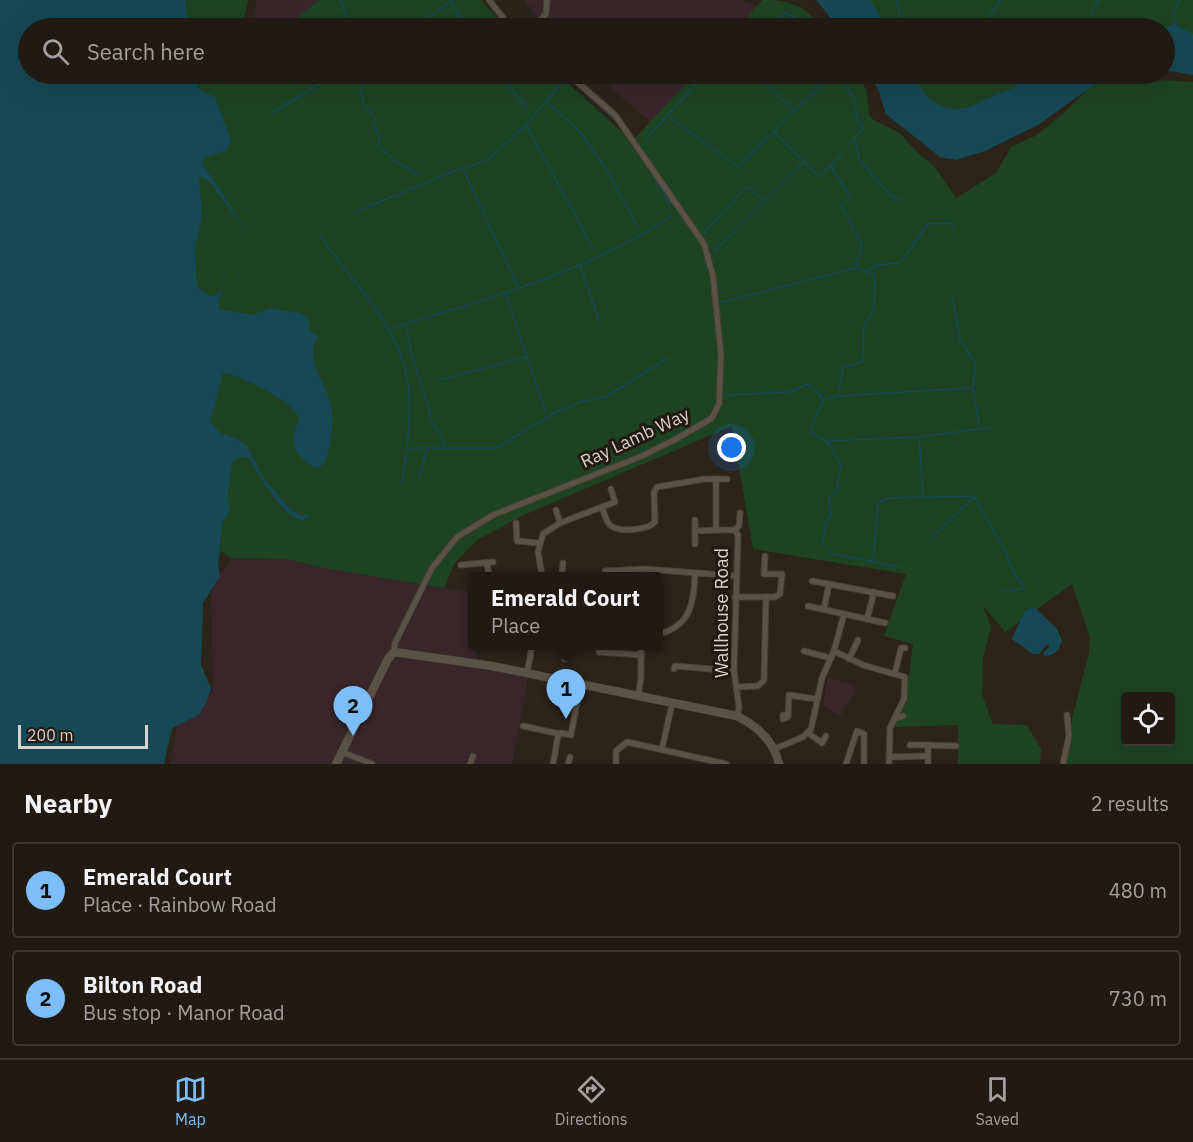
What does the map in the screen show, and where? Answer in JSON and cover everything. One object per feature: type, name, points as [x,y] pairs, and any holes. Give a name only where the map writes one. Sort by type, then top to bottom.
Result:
[{"type":"street","points":[[489,0],[503,18]]},
{"type":"street","points":[[543,18],[546,14],[546,0]]},
{"type":"street","name":"Ray Lamb Way","points":[[394,652],[395,643],[432,568],[450,545],[493,515],[642,456],[678,438],[715,415],[719,404],[720,356],[712,276],[704,244],[615,115],[579,84]]},
{"type":"street","points":[[716,479],[716,530]]},
{"type":"street","points":[[602,507],[608,524],[614,528],[646,528],[655,522],[654,492],[657,487],[727,479]]},
{"type":"street","points":[[543,572],[539,543],[548,529],[615,502],[610,489]]},
{"type":"street","points":[[556,510],[560,523]]},
{"type":"street","name":"Wallhouse Road","points":[[737,716],[737,687],[734,671],[738,535],[735,530],[739,526],[740,513]]},
{"type":"street","points":[[695,520],[695,544]]},
{"type":"street","points":[[516,523],[517,541],[539,543]]},
{"type":"street","points":[[695,531],[735,530]]},
{"type":"street","points":[[735,597],[776,597],[780,594],[782,574],[764,574],[765,556]]},
{"type":"street","points":[[461,565],[490,562],[489,572]]},
{"type":"street","points":[[562,572],[563,563]]},
{"type":"street","points":[[605,571],[636,569],[736,576]]},
{"type":"street","points":[[663,633],[678,627],[688,615],[694,600],[695,573]]},
{"type":"street","points":[[812,581],[893,596]]},
{"type":"street","points":[[824,609],[829,584]]},
{"type":"street","points":[[867,619],[873,592]]},
{"type":"street","points":[[737,687],[758,686],[764,680],[766,597]]},
{"type":"street","points":[[808,606],[885,623]]},
{"type":"street","points":[[774,749],[808,733],[814,722],[816,699],[834,651],[844,614]]},
{"type":"street","points":[[849,659],[858,640]]},
{"type":"street","points":[[895,673],[900,649],[905,648]]},
{"type":"street","points":[[527,674],[531,650]]},
{"type":"street","points":[[565,650],[565,658]]},
{"type":"street","points":[[638,697],[642,650]]},
{"type":"street","points":[[804,651],[831,658]]},
{"type":"street","points":[[834,651],[870,667],[903,675],[906,679],[903,701],[890,728],[889,764]]},
{"type":"street","points":[[336,764],[388,659],[394,652],[473,663],[737,716],[759,730],[774,749],[779,764]]},
{"type":"street","points":[[599,652],[642,655]]},
{"type":"street","points":[[675,666],[734,671]]},
{"type":"street","points":[[523,726],[571,735],[580,686]]},
{"type":"street","points":[[787,715],[789,693],[816,699]]},
{"type":"street","points":[[662,748],[672,704]]},
{"type":"street","points":[[1063,764],[1069,736],[1067,715]]},
{"type":"street","points":[[894,719],[903,716]]},
{"type":"street","points":[[846,764],[857,731],[864,734],[864,764]]},
{"type":"street","points":[[808,733],[821,744],[826,736]]},
{"type":"street","points":[[553,764],[560,734]]},
{"type":"street","points":[[616,764],[616,751],[623,743],[662,748],[726,764]]},
{"type":"street","points":[[910,745],[956,746]]},
{"type":"street","points":[[927,745],[928,764]]},
{"type":"street","points":[[342,752],[372,764]]},
{"type":"street","points":[[470,764],[473,756]]},
{"type":"street","points":[[889,757],[928,756]]},
{"type":"shaded area","points":[[257,0],[319,0],[296,18],[254,18]]},
{"type":"shaded area","points":[[524,0],[741,0],[759,6],[748,18],[538,18]]},
{"type":"shaded area","points":[[607,84],[687,84],[651,123]]},
{"type":"shaded area","points":[[231,558],[288,559],[319,567],[468,592],[468,650],[476,650],[478,668],[528,678],[512,764],[170,764],[178,721],[213,692],[211,588]]},
{"type":"shaded area","points":[[827,678],[855,685],[854,688],[857,690],[840,716],[823,706]]},
{"type":"green space","points":[[122,0],[248,0],[244,18],[124,18]]},
{"type":"green space","points":[[319,0],[481,0],[496,18],[296,18]]},
{"type":"green space","points":[[762,0],[796,5],[814,18],[747,18]]},
{"type":"green space","points":[[838,0],[1193,0],[1193,52],[1175,37],[1175,18],[855,18]]},
{"type":"green space","points":[[1193,82],[1193,764],[1065,764],[1071,745],[1071,722],[1089,653],[1090,637],[1072,584],[1005,632],[983,606],[991,626],[983,659],[982,694],[993,724],[1027,725],[1041,749],[1040,764],[958,764],[958,725],[894,727],[906,702],[913,644],[884,636],[906,574],[753,549],[732,426],[524,515],[477,540],[454,564],[444,588],[319,567],[288,559],[231,558],[221,551],[218,564],[220,576],[203,603],[201,665],[211,687],[202,709],[173,727],[164,764],[94,764],[128,84],[569,84],[632,141],[686,84],[862,84],[867,90],[869,115],[872,119],[900,133],[935,167],[956,198],[996,173],[1011,147],[1035,136],[1062,115],[1093,84]]},
{"type":"green space","points":[[902,84],[1046,84],[951,126]]},
{"type":"water","points":[[0,0],[185,0],[187,18],[18,18],[18,84],[197,84],[202,91],[215,97],[231,140],[226,151],[204,158],[202,163],[248,233],[208,180],[199,176],[202,216],[195,248],[197,287],[208,295],[216,296],[222,288],[219,309],[252,315],[271,308],[299,313],[308,317],[310,331],[319,336],[314,344],[314,361],[329,398],[333,420],[328,453],[319,468],[305,461],[297,452],[293,437],[299,418],[287,404],[241,378],[223,373],[210,421],[220,433],[238,439],[247,446],[264,479],[291,510],[301,516],[311,514],[303,520],[287,511],[271,493],[248,457],[240,457],[232,463],[228,489],[229,512],[222,523],[218,564],[220,576],[203,603],[201,665],[211,690],[200,714],[171,729],[164,764],[0,764]]},
{"type":"water","points":[[816,0],[870,0],[882,18],[831,18]]},
{"type":"water","points":[[1175,25],[1193,34],[1193,75],[1175,72]]},
{"type":"water","points":[[875,84],[919,84],[933,101],[955,109],[972,106],[1019,84],[1095,84],[1038,125],[985,151],[956,160],[940,157],[886,114]]},
{"type":"water","points":[[1034,607],[1057,629],[1062,640],[1058,649],[1052,654],[1045,656],[1043,653],[1050,646],[1047,644],[1039,654],[1033,654],[1012,639],[1024,612]]},
{"type":"waterway","points":[[340,0],[347,18]]},
{"type":"waterway","points":[[427,18],[453,0]]},
{"type":"waterway","points":[[897,0],[901,18]]},
{"type":"waterway","points":[[990,18],[1001,0]]},
{"type":"waterway","points":[[1091,15],[1098,0]]},
{"type":"waterway","points":[[1175,18],[1173,14],[1180,0]]},
{"type":"waterway","points":[[451,3],[461,18]]},
{"type":"waterway","points":[[780,18],[785,13],[796,18]]},
{"type":"waterway","points":[[1175,19],[1177,24]]},
{"type":"waterway","points":[[272,113],[320,84]]},
{"type":"waterway","points":[[359,84],[364,105],[376,119],[373,127],[380,136],[378,145],[395,161],[418,175]]},
{"type":"waterway","points":[[508,84],[527,109]]},
{"type":"waterway","points":[[355,212],[462,168],[487,161],[526,125],[560,84]]},
{"type":"waterway","points":[[575,84],[614,119]]},
{"type":"waterway","points":[[645,140],[696,84]]},
{"type":"waterway","points":[[766,84],[793,110]]},
{"type":"waterway","points":[[667,115],[738,167],[822,84]]},
{"type":"waterway","points":[[844,84],[854,97],[857,119],[864,128],[848,145]]},
{"type":"waterway","points":[[548,103],[579,131],[605,167],[638,228]]},
{"type":"waterway","points":[[526,125],[593,248]]},
{"type":"waterway","points":[[774,132],[819,177],[843,153]]},
{"type":"waterway","points":[[855,139],[859,159],[890,195],[902,201]]},
{"type":"waterway","points":[[714,252],[804,161]]},
{"type":"waterway","points":[[831,166],[851,198],[841,205],[862,245],[856,267]]},
{"type":"waterway","points":[[463,169],[518,287]]},
{"type":"waterway","points":[[651,172],[670,205]]},
{"type":"waterway","points":[[704,233],[747,186],[764,200]]},
{"type":"waterway","points":[[389,329],[499,295],[572,268],[607,253],[673,215]]},
{"type":"waterway","points":[[867,271],[878,265],[900,263],[928,224],[952,223],[955,229]]},
{"type":"waterway","points":[[320,236],[371,302],[402,357],[409,390],[409,430],[402,483]]},
{"type":"waterway","points":[[580,265],[599,321]]},
{"type":"waterway","points":[[722,302],[856,268],[875,275],[874,310],[864,325],[863,362],[843,367],[838,396]]},
{"type":"waterway","points":[[505,292],[545,410]]},
{"type":"waterway","points":[[952,295],[960,340],[976,364],[973,388],[979,423]]},
{"type":"waterway","points":[[406,325],[429,416],[446,446]]},
{"type":"waterway","points":[[436,381],[526,357]]},
{"type":"waterway","points":[[407,448],[496,448],[556,412],[580,402],[607,396],[668,358]]},
{"type":"waterway","points":[[727,395],[790,392],[807,384],[817,391],[823,400],[810,431],[827,442],[841,464],[837,490],[829,497],[831,516],[826,522],[822,546]]},
{"type":"waterway","points":[[823,400],[838,396],[973,388]]},
{"type":"waterway","points":[[828,441],[919,437],[993,427]]},
{"type":"waterway","points":[[919,438],[923,496]]},
{"type":"waterway","points":[[418,478],[428,448]]},
{"type":"waterway","points":[[873,562],[878,503],[889,498],[974,496],[1006,552],[1013,572],[1025,588],[1003,592]]},
{"type":"waterway","points":[[931,538],[974,497]]},
{"type":"waterway","points":[[829,553],[901,567]]},
{"type":"place","name":"Emerald Court","points":[[566,719]]},
{"type":"place","name":"Bilton Road","points":[[353,736]]}]
